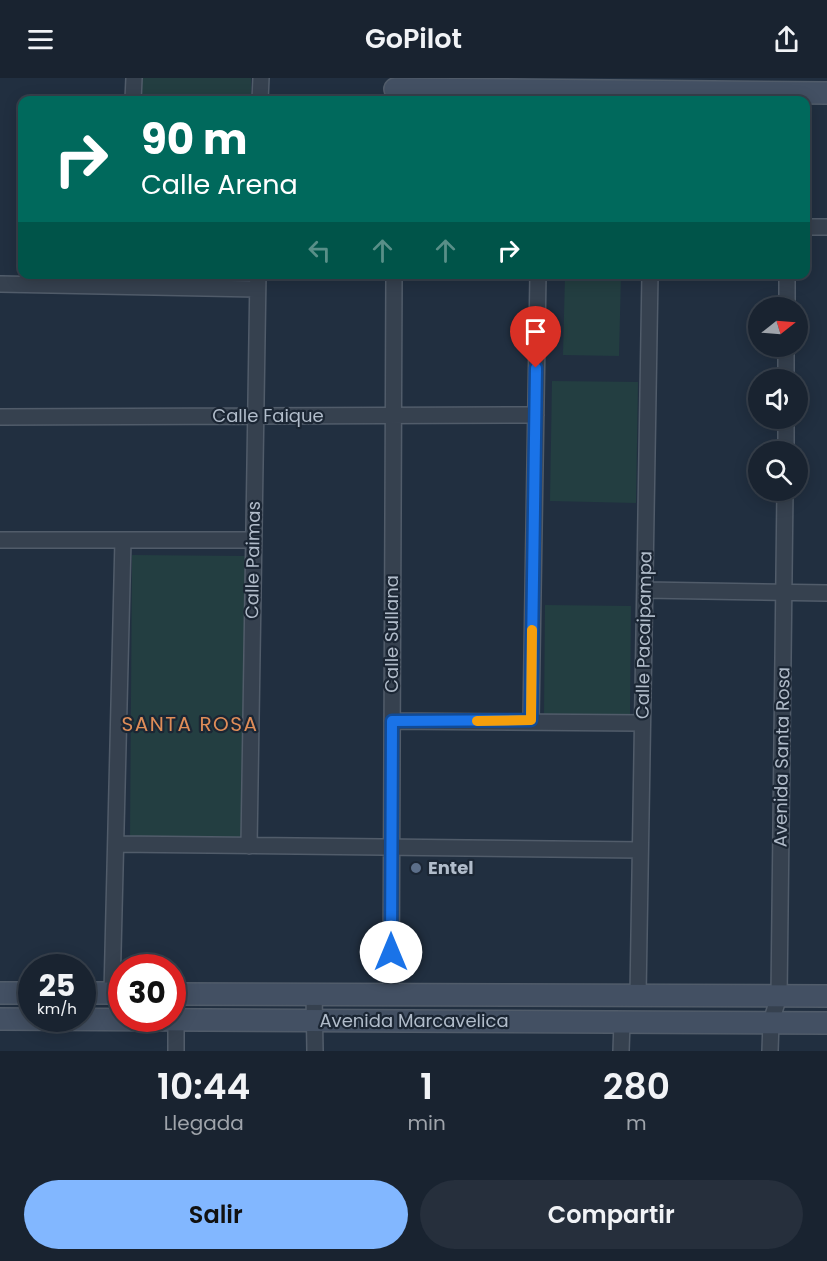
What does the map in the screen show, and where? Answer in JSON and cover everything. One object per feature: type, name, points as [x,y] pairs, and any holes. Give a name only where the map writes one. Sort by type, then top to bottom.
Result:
[{"type":"street","points":[[133,96],[134,78]]},
{"type":"street","points":[[260,96],[261,78]]},
{"type":"street","points":[[395,89],[541,95],[611,85],[827,93]]},
{"type":"street","points":[[810,227],[827,227]]},
{"type":"street","name":"Calle Sullana","points":[[390,994],[394,279]]},
{"type":"street","points":[[531,720],[538,279]]},
{"type":"street","name":"Calle Pacaipampa","points":[[638,995],[650,279]]},
{"type":"street","points":[[787,279],[787,297]]},
{"type":"street","points":[[0,284],[130,280],[257,282]]},
{"type":"street","name":"Calle Paimas","points":[[249,846],[257,282]]},
{"type":"street","name":"Calle Faique","points":[[0,417],[536,415]]},
{"type":"street","name":"Avenida Santa Rosa","points":[[770,1051],[771,1022],[779,996],[785,501]]},
{"type":"street","points":[[0,540],[253,540]]},
{"type":"street","points":[[116,954],[123,540]]},
{"type":"street","points":[[645,590],[827,592]]},
{"type":"street","points":[[392,721],[531,720],[642,723]]},
{"type":"street","points":[[117,844],[640,850]]},
{"type":"street","points":[[0,993],[18,993]]},
{"type":"street","name":"Avenida Marcavelica","points":[[186,994],[827,996]]},
{"type":"street","points":[[314,994],[315,1051]]},
{"type":"street","name":"Avenida Marcavelica","points":[[0,1019],[108,1020]]},
{"type":"street","name":"Avenida Marcavelica","points":[[186,1020],[827,1023]]},
{"type":"street","points":[[621,1051],[622,1022]]},
{"type":"street","points":[[176,1032],[176,1051]]},
{"type":"green space","points":[[142,78],[251,78],[251,96],[142,96]]},
{"type":"green space","points":[[247,279],[247,283],[138,280]]},
{"type":"green space","points":[[565,279],[621,279],[619,356],[563,355]]},
{"type":"green space","points":[[552,381],[638,382],[636,503],[550,501]]},
{"type":"green space","points":[[132,555],[245,556],[243,842],[130,841]]},
{"type":"green space","points":[[545,605],[631,606],[630,715],[544,714]]},
{"type":"slow traffic","points":[[477,721],[531,720],[532,630]]},
{"type":"place","name":"Entel","points":[[416,868]]},
{"type":"district","name":"SANTA ROSA","points":[[190,724]]},
{"type":"route","points":[[391,952],[392,721],[531,720],[536,368]]}]
